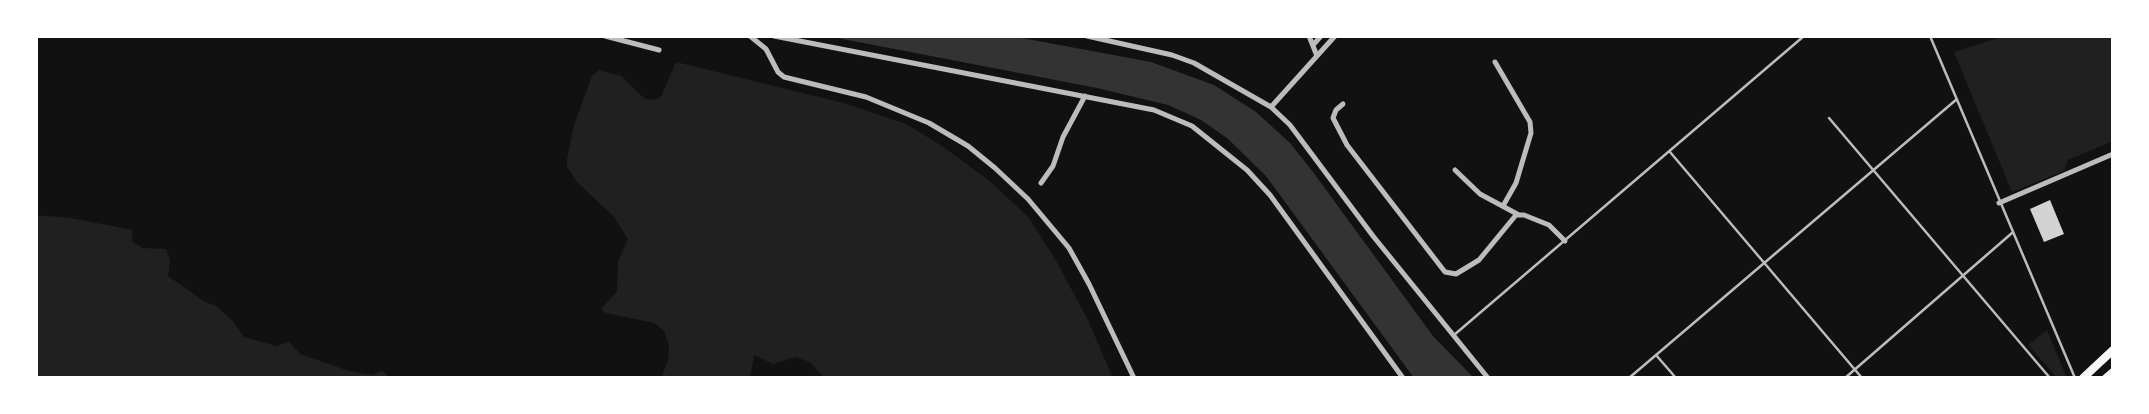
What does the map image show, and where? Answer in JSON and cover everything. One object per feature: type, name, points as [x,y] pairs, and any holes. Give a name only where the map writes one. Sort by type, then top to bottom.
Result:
[{"type":"main road","points":[[2083,378],[2113,350]]},
{"type":"main road","points":[[2106,378],[2113,372]]},
{"type":"street","points":[[605,36],[658,50]]},
{"type":"street","points":[[750,36],[766,49],[778,72],[784,77],[866,97],[929,123],[968,146],[996,168],[1028,199],[1068,248],[1089,284],[1134,378]]},
{"type":"street","points":[[774,36],[1086,96],[1154,110],[1182,120],[1205,134],[1247,170],[1275,202],[1404,378]]},
{"type":"street","points":[[1087,36],[1172,55],[1194,63],[1271,107],[1290,125],[1373,236],[1488,378]]},
{"type":"street","points":[[1309,36],[1318,56]]},
{"type":"street","points":[[1313,45],[1321,36]]},
{"type":"street","points":[[1271,107],[1335,36]]},
{"type":"street","points":[[1495,62],[1530,122],[1531,133],[1516,183],[1503,206]]},
{"type":"street","points":[[1041,183],[1053,166],[1063,137],[1086,96]]},
{"type":"street","points":[[1343,104],[1336,110],[1333,118],[1347,145],[1445,272],[1456,274],[1479,260],[1502,236],[1513,218],[1520,215]]},
{"type":"street","points":[[1999,203],[2113,154]]},
{"type":"street","points":[[1455,170],[1480,194],[1520,215],[1549,225],[1565,241]]},
{"type":"lane","points":[[1453,336],[1804,36]]},
{"type":"lane","points":[[1930,36],[2074,378]]},
{"type":"lane","points":[[1629,378],[1957,99]]},
{"type":"lane","points":[[1829,118],[2050,378]]},
{"type":"lane","points":[[1670,152],[1862,378]]},
{"type":"lane","points":[[1845,378],[2012,233]]},
{"type":"lane","points":[[1656,355],[1676,378]]},
{"type":"shaded area","points":[[827,36],[1011,36],[1151,62],[1214,85],[1256,112],[1290,143],[1433,336],[1474,378],[1414,378],[1266,176],[1227,138],[1201,120],[1168,105],[1097,88]]},
{"type":"shaded area","points":[[2004,36],[2113,36],[2113,141],[2068,160],[2064,171],[2012,192],[1954,52]]},
{"type":"shaded area","points":[[676,62],[844,103],[906,124],[942,146],[991,182],[1029,218],[1055,259],[1088,320],[1113,378],[824,378],[810,362],[795,357],[773,364],[754,355],[750,378],[661,378],[668,361],[669,345],[664,331],[654,323],[606,313],[601,309],[617,291],[618,261],[628,239],[614,217],[577,182],[567,167],[567,159],[574,125],[592,76],[599,70],[621,76],[644,98],[654,100],[661,97]]},
{"type":"shaded area","points":[[36,215],[71,218],[132,230],[132,242],[143,248],[166,249],[170,260],[168,276],[205,302],[215,305],[232,320],[244,337],[276,346],[289,342],[300,354],[349,371],[372,375],[382,371],[391,378],[36,378]]},
{"type":"shaded area","points":[[2047,330],[2066,378],[2057,378],[2028,345]]},
{"type":"building","points":[[2050,200],[2064,234],[2044,242],[2030,209]]}]
